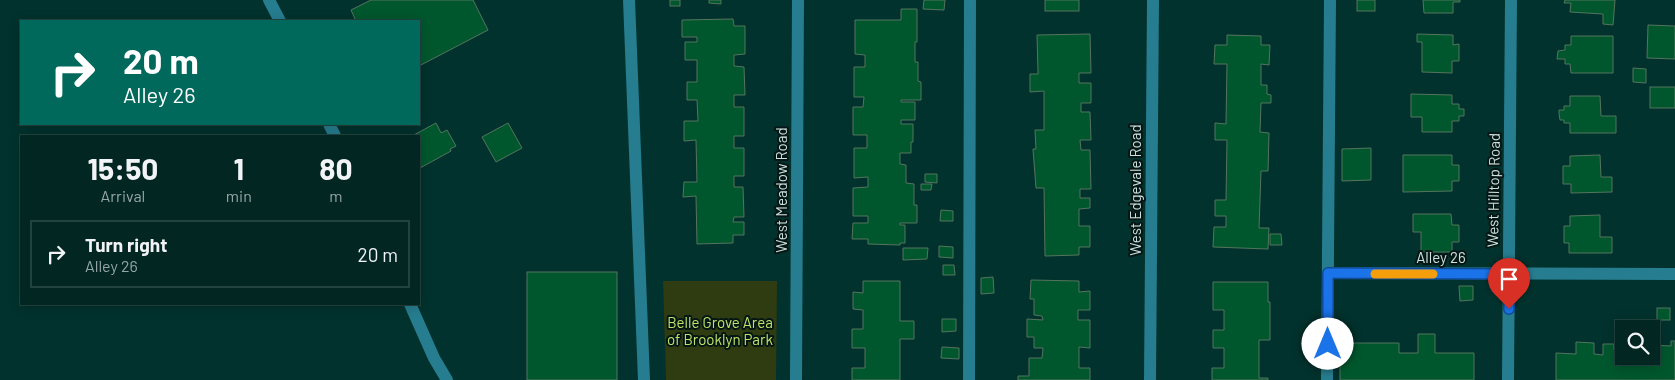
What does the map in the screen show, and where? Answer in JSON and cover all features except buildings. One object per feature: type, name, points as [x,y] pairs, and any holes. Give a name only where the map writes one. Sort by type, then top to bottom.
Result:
[{"type":"street","points":[[269,0],[279,20]]},
{"type":"street","points":[[629,0],[644,380]]},
{"type":"street","name":"West Meadow Road","points":[[796,380],[798,0]]},
{"type":"street","points":[[968,380],[970,0]]},
{"type":"street","name":"West Edgevale Road","points":[[1150,380],[1153,0]]},
{"type":"street","points":[[1327,380],[1330,0]]},
{"type":"street","name":"West Hilltop Road","points":[[1508,380],[1511,0]]},
{"type":"street","name":"Alley 26","points":[[1328,273],[1675,274]]},
{"type":"street","points":[[410,305],[434,358],[447,380]]},
{"type":"green space","name":"Belle Grove Area of Brooklyn Park","points":[[663,281],[777,281],[776,380],[666,380]]},
{"type":"slow traffic","points":[[1375,274],[1433,274]]},
{"type":"route","points":[[1328,344],[1328,273],[1509,274],[1509,309]]}]
